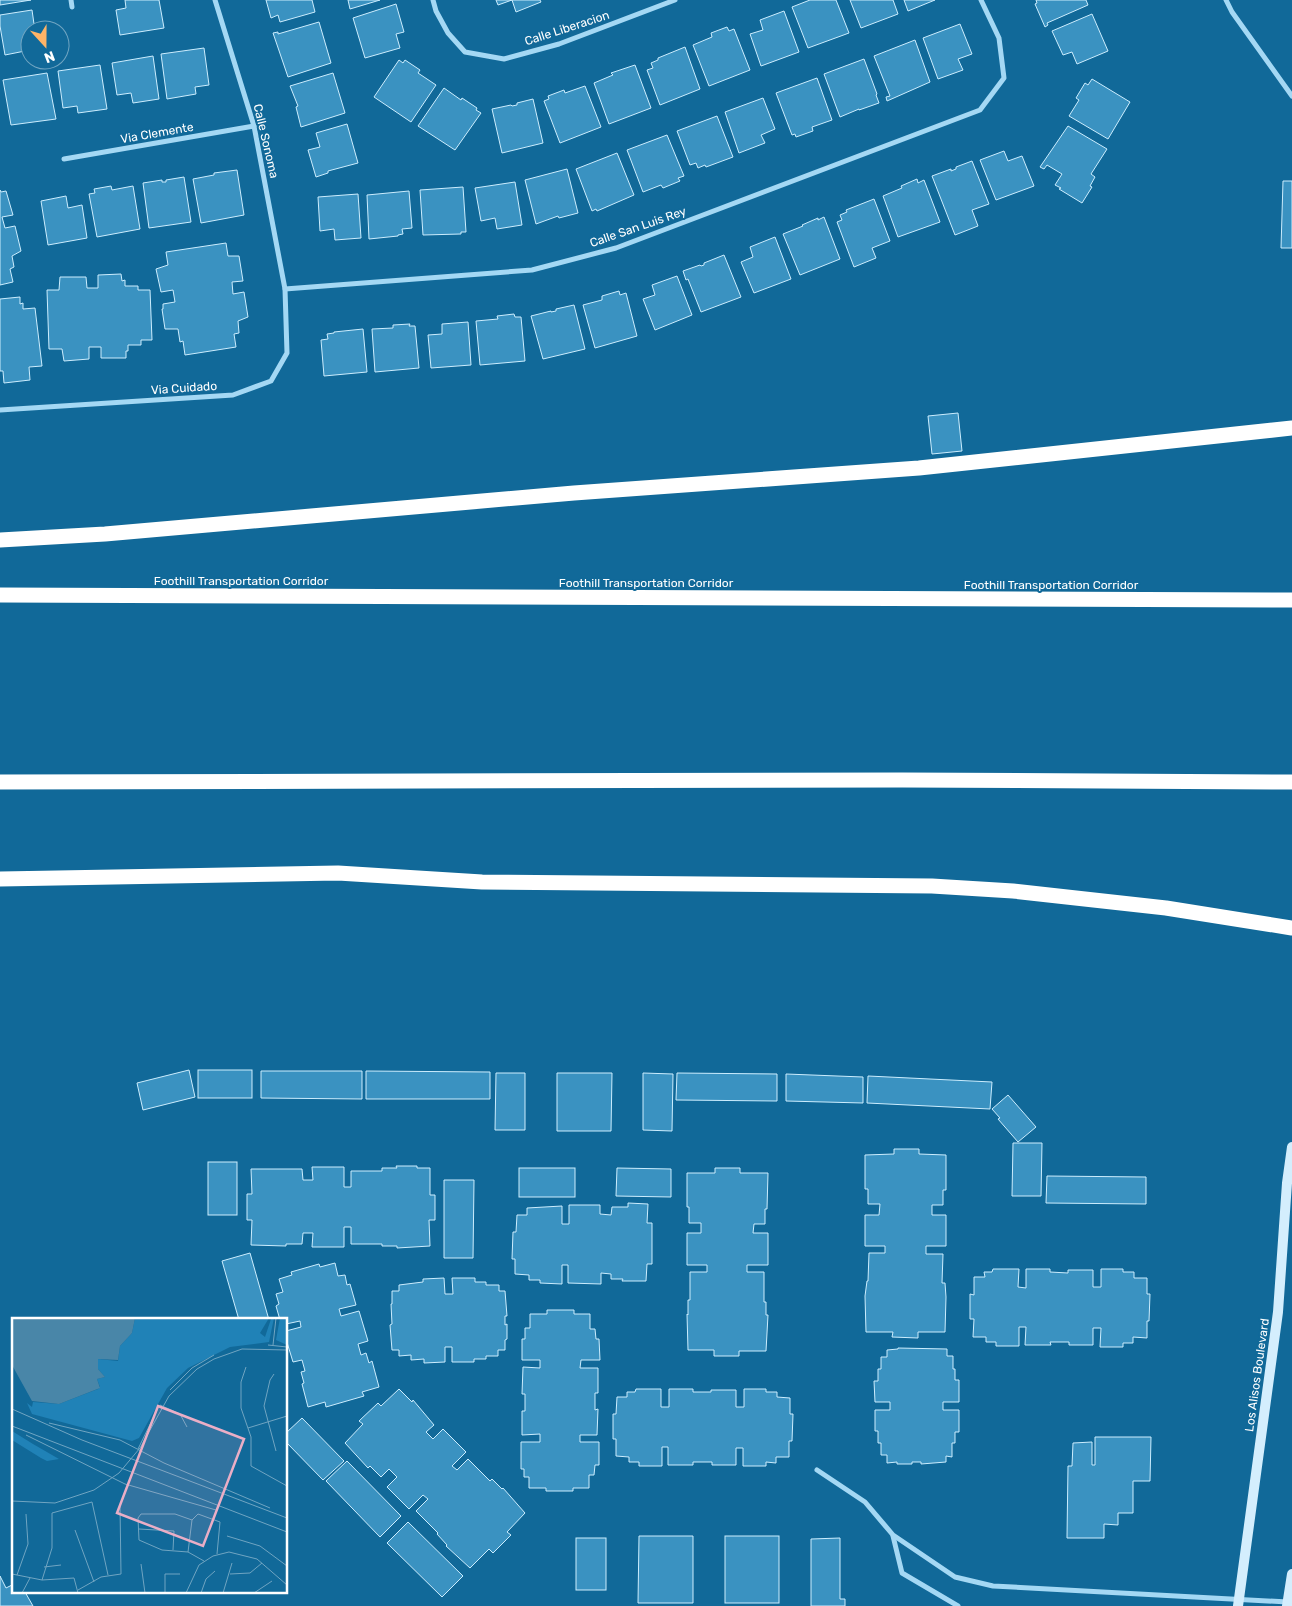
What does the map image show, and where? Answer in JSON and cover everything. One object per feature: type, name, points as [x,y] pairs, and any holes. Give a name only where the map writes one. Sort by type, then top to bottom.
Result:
[{"type":"highway","points":[[0,540],[114,534],[574,493],[919,468],[1292,428]]},
{"type":"highway","name":"Foothill Transportation Corridor","points":[[0,594],[1292,600]]},
{"type":"highway","points":[[0,782],[882,780],[1292,782]]},
{"type":"highway","points":[[0,879],[338,873],[482,882],[932,886],[1013,891],[1166,908],[1292,928]]},
{"type":"main road","name":"Los Alisos Boulevard","points":[[1239,1602],[1278,1312],[1287,1183],[1292,1147]]},
{"type":"main road","points":[[1288,1604],[1292,1574]]},
{"type":"street","points":[[71,0],[72,6]]},
{"type":"street","name":"Calle Sonoma","points":[[215,0],[254,126],[285,289]]},
{"type":"street","name":"Calle Liberacion","points":[[433,0],[436,11],[448,33],[465,52],[504,58],[559,44],[675,0]]},
{"type":"street","name":"Calle San Luis Rey","points":[[285,289],[541,268],[616,248],[980,110],[1004,78],[999,38],[981,0]]},
{"type":"street","points":[[1226,0],[1232,12],[1292,96]]},
{"type":"street","name":"Via Clemente","points":[[64,159],[254,126]]},
{"type":"street","name":"Via Cuidado","points":[[0,410],[233,395],[272,381],[287,353],[285,289]]},
{"type":"street","points":[[817,1470],[865,1502],[893,1535],[955,1577],[993,1586],[1288,1604]]},
{"type":"street","points":[[893,1535],[902,1573],[958,1606]]},
{"type":"building","points":[[0,0],[31,0],[0,5]]},
{"type":"building","points":[[125,0],[159,0],[164,28],[120,35],[116,10],[126,8]]},
{"type":"building","points":[[266,0],[312,0],[315,12],[280,22],[278,15],[271,18]]},
{"type":"building","points":[[348,0],[380,0],[350,9]]},
{"type":"building","points":[[496,0],[512,0],[498,5]]},
{"type":"building","points":[[512,0],[540,0],[541,2],[516,12]]},
{"type":"building","points":[[810,0],[836,0],[849,33],[808,48],[792,7]]},
{"type":"building","points":[[850,0],[893,0],[898,14],[861,28]]},
{"type":"building","points":[[904,0],[935,0],[908,11]]},
{"type":"building","points":[[1036,0],[1086,0],[1088,5],[1047,23],[1048,25],[1045,27],[1035,4],[1037,3]]},
{"type":"building","points":[[396,4],[404,32],[396,34],[400,48],[365,58],[353,18]]},
{"type":"building","points":[[32,10],[33,20],[20,20],[20,52],[5,55],[0,15]]},
{"type":"building","points":[[784,11],[799,52],[761,66],[750,34],[763,30],[760,20]]},
{"type":"building","points":[[1092,14],[1108,51],[1077,64],[1072,52],[1063,55],[1052,31]]},
{"type":"building","points":[[319,22],[331,63],[288,77],[273,33],[278,32],[278,34]]},
{"type":"building","points":[[960,24],[972,54],[958,59],[963,70],[938,79],[923,38]]},
{"type":"building","points":[[727,27],[729,31],[734,29],[750,70],[709,86],[693,45],[712,37],[711,33]]},
{"type":"building","points":[[915,40],[930,82],[887,101],[886,97],[890,96],[874,56]]},
{"type":"building","points":[[685,47],[700,89],[660,105],[647,70],[653,68],[651,63],[658,60],[658,58]]},
{"type":"building","points":[[204,48],[209,85],[195,87],[196,94],[167,99],[161,54]]},
{"type":"building","points":[[153,56],[159,99],[133,103],[131,93],[117,95],[112,63]]},
{"type":"building","points":[[864,59],[879,103],[840,117],[824,74]]},
{"type":"building","points":[[399,60],[403,63],[405,60],[420,70],[418,73],[436,85],[411,122],[374,97]]},
{"type":"building","points":[[100,65],[107,109],[78,113],[77,106],[63,108],[58,71]]},
{"type":"building","points":[[635,65],[651,108],[609,124],[594,83],[613,75],[611,73]]},
{"type":"building","points":[[47,73],[56,119],[11,125],[3,80]]},
{"type":"building","points":[[333,73],[345,113],[301,127],[296,107],[298,106],[290,86]]},
{"type":"building","points":[[817,78],[832,120],[812,127],[813,131],[796,137],[795,134],[792,135],[776,93]]},
{"type":"building","points":[[1092,79],[1130,102],[1108,139],[1069,116],[1079,100],[1076,98],[1085,83],[1088,85]]},
{"type":"building","points":[[585,86],[601,127],[560,143],[544,101],[549,99],[548,96],[564,90],[565,93]]},
{"type":"building","points":[[444,88],[477,108],[476,110],[481,113],[455,150],[418,126]]},
{"type":"building","points":[[763,98],[775,129],[761,135],[765,143],[739,153],[725,112]]},
{"type":"building","points":[[533,99],[543,143],[502,153],[492,109],[517,105],[517,103]]},
{"type":"building","points":[[717,116],[733,157],[706,167],[705,165],[698,168],[696,163],[690,165],[677,131]]},
{"type":"building","points":[[347,124],[358,163],[328,171],[328,173],[316,177],[308,150],[320,147],[316,133]]},
{"type":"building","points":[[1068,126],[1107,149],[1091,174],[1095,177],[1090,186],[1092,187],[1082,203],[1055,185],[1062,174],[1047,165],[1044,169],[1040,167]]},
{"type":"building","points":[[667,135],[684,176],[678,178],[680,181],[663,188],[661,185],[643,192],[627,150]]},
{"type":"building","points":[[1004,151],[1008,161],[1022,156],[1034,186],[996,200],[980,160]]},
{"type":"building","points":[[617,153],[634,195],[597,211],[596,209],[592,211],[576,169]]},
{"type":"building","points":[[972,161],[989,204],[972,210],[978,226],[955,235],[932,176],[951,169],[951,171]]},
{"type":"building","points":[[567,169],[578,213],[559,218],[558,216],[536,224],[525,180]]},
{"type":"building","points":[[237,170],[244,215],[201,223],[193,179],[214,175],[214,173]]},
{"type":"building","points":[[184,177],[191,222],[149,228],[143,183],[162,180],[162,182],[166,182],[166,180]]},
{"type":"building","points":[[917,179],[918,183],[924,180],[940,222],[898,237],[883,196]]},
{"type":"building","points":[[1283,181],[1292,181],[1292,248],[1281,248]]},
{"type":"building","points":[[515,182],[522,225],[497,229],[495,218],[481,221],[475,188]]},
{"type":"building","points":[[111,186],[112,190],[133,186],[140,229],[97,237],[89,194],[95,193],[94,189]]},
{"type":"building","points":[[463,187],[466,232],[461,232],[461,234],[423,235],[420,190]]},
{"type":"building","points":[[0,190],[1,192],[6,191],[13,215],[2,217],[5,228],[15,226],[21,251],[12,256],[14,267],[10,269],[13,282],[0,285]]},
{"type":"building","points":[[409,191],[412,228],[402,229],[403,234],[398,236],[369,239],[367,195]]},
{"type":"building","points":[[358,194],[361,238],[335,240],[334,229],[320,231],[318,197]]},
{"type":"building","points":[[66,196],[68,208],[82,205],[87,238],[48,245],[41,201]]},
{"type":"building","points":[[874,199],[890,241],[872,248],[876,258],[854,267],[837,222],[842,220],[840,215],[847,212],[846,210]]},
{"type":"building","points":[[824,217],[840,259],[800,275],[783,234]]},
{"type":"building","points":[[775,237],[791,279],[754,293],[741,262],[753,257],[750,247]]},
{"type":"building","points":[[226,243],[228,256],[239,256],[243,281],[232,282],[233,294],[244,292],[248,317],[238,321],[239,333],[234,334],[236,347],[185,355],[183,341],[180,342],[178,329],[165,329],[163,304],[175,302],[173,290],[161,292],[156,269],[168,265],[166,252]]},
{"type":"building","points":[[724,255],[741,297],[701,312],[683,271],[704,265],[704,263]]},
{"type":"building","points":[[121,274],[122,281],[125,280],[125,286],[138,286],[138,290],[150,290],[152,340],[141,340],[141,345],[128,345],[126,358],[101,358],[101,347],[89,347],[89,359],[64,361],[62,349],[49,349],[47,290],[59,290],[60,277],[86,277],[87,288],[98,288],[98,275]]},
{"type":"building","points":[[677,276],[692,315],[655,330],[643,299],[655,295],[652,285]]},
{"type":"building","points":[[619,291],[620,295],[626,293],[637,336],[595,348],[583,305],[602,300],[602,296]]},
{"type":"building","points":[[20,297],[20,304],[23,303],[23,309],[35,308],[42,366],[29,367],[30,380],[4,383],[3,371],[0,371],[0,299]]},
{"type":"building","points":[[574,305],[585,349],[543,359],[531,316]]},
{"type":"building","points":[[514,314],[515,317],[521,317],[525,361],[480,365],[476,321],[498,319],[497,316]]},
{"type":"building","points":[[468,322],[471,365],[431,368],[428,335],[442,334],[442,324]]},
{"type":"building","points":[[410,324],[409,326],[415,326],[419,368],[375,372],[372,329],[393,328],[393,325]]},
{"type":"building","points":[[363,329],[367,372],[324,376],[321,340],[328,339],[327,334],[334,332]]},
{"type":"building","points":[[958,413],[962,451],[932,454],[928,416]]},
{"type":"building","points":[[189,1070],[195,1097],[143,1110],[137,1083]]},
{"type":"building","points":[[198,1070],[252,1070],[252,1098],[198,1098]]},
{"type":"building","points":[[261,1071],[362,1071],[362,1099],[261,1098]]},
{"type":"building","points":[[366,1071],[490,1072],[490,1099],[366,1099]]},
{"type":"building","points":[[496,1073],[525,1073],[525,1130],[495,1130]]},
{"type":"building","points":[[557,1073],[612,1073],[611,1131],[557,1131]]},
{"type":"building","points":[[643,1073],[673,1074],[672,1131],[643,1130]]},
{"type":"building","points":[[677,1073],[777,1074],[777,1101],[676,1100]]},
{"type":"building","points":[[786,1074],[863,1077],[863,1103],[786,1101]]},
{"type":"building","points":[[868,1076],[992,1082],[990,1109],[867,1103]]},
{"type":"building","points":[[1008,1095],[1036,1127],[1018,1142],[992,1109]]},
{"type":"building","points":[[1013,1143],[1042,1143],[1041,1196],[1012,1196]]},
{"type":"building","points":[[894,1149],[919,1149],[919,1154],[946,1155],[946,1190],[943,1190],[943,1205],[932,1205],[932,1215],[946,1215],[946,1246],[926,1246],[926,1254],[943,1254],[942,1283],[945,1283],[946,1297],[945,1332],[918,1332],[918,1338],[892,1337],[893,1332],[866,1332],[865,1296],[868,1281],[869,1253],[885,1253],[885,1246],[865,1246],[865,1215],[879,1215],[880,1204],[868,1204],[868,1189],[865,1189],[865,1155],[894,1154]]},
{"type":"building","points":[[208,1162],[237,1162],[237,1215],[208,1215]]},
{"type":"building","points":[[396,1166],[430,1168],[430,1195],[435,1195],[435,1220],[429,1220],[430,1246],[397,1248],[397,1246],[382,1246],[382,1244],[351,1244],[351,1227],[344,1227],[344,1247],[312,1247],[313,1233],[303,1233],[302,1244],[286,1244],[286,1246],[251,1245],[252,1220],[247,1220],[247,1194],[252,1194],[251,1169],[302,1169],[303,1180],[313,1180],[312,1167],[344,1167],[344,1187],[351,1187],[351,1171],[382,1171],[382,1168],[397,1168]]},
{"type":"building","points":[[519,1168],[575,1168],[575,1197],[519,1197]]},
{"type":"building","points":[[617,1168],[671,1169],[671,1197],[616,1196]]},
{"type":"building","points":[[715,1168],[740,1168],[740,1173],[768,1173],[765,1224],[754,1224],[753,1233],[768,1233],[768,1265],[747,1265],[747,1272],[764,1272],[764,1302],[766,1302],[766,1315],[768,1315],[766,1351],[739,1351],[739,1356],[714,1356],[714,1350],[688,1350],[687,1314],[688,1300],[690,1300],[690,1272],[707,1272],[707,1265],[687,1265],[687,1233],[701,1233],[701,1223],[689,1223],[687,1173],[715,1173]]},
{"type":"building","points":[[1047,1176],[1146,1177],[1146,1204],[1046,1203]]},
{"type":"building","points":[[444,1180],[474,1180],[473,1258],[444,1258]]},
{"type":"building","points":[[628,1203],[648,1204],[647,1223],[652,1223],[652,1264],[647,1264],[646,1281],[622,1281],[623,1279],[611,1279],[611,1274],[601,1273],[601,1284],[568,1283],[568,1265],[562,1265],[562,1284],[540,1283],[540,1280],[529,1280],[529,1275],[515,1274],[515,1259],[512,1259],[513,1232],[516,1232],[517,1215],[527,1215],[527,1208],[562,1206],[562,1224],[569,1224],[569,1205],[600,1205],[600,1214],[611,1215],[612,1207],[628,1207]]},
{"type":"building","points":[[250,1253],[268,1318],[238,1318],[222,1261]]},
{"type":"building","points":[[335,1263],[338,1276],[345,1275],[347,1285],[350,1284],[356,1305],[339,1309],[341,1316],[359,1311],[368,1341],[358,1344],[361,1355],[366,1353],[369,1363],[372,1361],[379,1387],[362,1392],[364,1396],[326,1407],[325,1402],[308,1407],[302,1384],[304,1383],[301,1372],[305,1371],[302,1360],[293,1362],[288,1346],[288,1330],[301,1327],[300,1321],[288,1324],[288,1318],[279,1318],[276,1306],[279,1304],[276,1294],[283,1292],[279,1279],[292,1275],[291,1272],[319,1264],[320,1267]]},
{"type":"building","points":[[993,1269],[1019,1269],[1018,1287],[1026,1288],[1026,1269],[1050,1269],[1050,1272],[1068,1273],[1068,1270],[1093,1270],[1093,1287],[1101,1287],[1101,1269],[1123,1269],[1123,1272],[1134,1272],[1134,1278],[1147,1278],[1147,1294],[1150,1294],[1147,1338],[1133,1337],[1133,1343],[1123,1343],[1123,1347],[1100,1347],[1101,1328],[1093,1328],[1093,1345],[1069,1345],[1069,1342],[1050,1342],[1051,1345],[1025,1345],[1026,1327],[1019,1327],[1019,1346],[996,1346],[996,1342],[986,1342],[986,1337],[973,1337],[974,1319],[970,1319],[970,1294],[974,1295],[974,1277],[985,1277],[984,1272],[992,1272]]},
{"type":"building","points":[[444,1278],[445,1294],[453,1294],[452,1278],[475,1278],[475,1282],[486,1282],[486,1285],[499,1285],[499,1291],[505,1291],[507,1339],[505,1340],[505,1350],[498,1350],[498,1356],[474,1359],[474,1362],[452,1362],[452,1347],[445,1347],[445,1362],[424,1363],[424,1359],[411,1360],[411,1355],[399,1356],[399,1350],[392,1350],[390,1325],[392,1324],[392,1291],[399,1291],[399,1285],[423,1282],[423,1279]]},
{"type":"building","points":[[547,1310],[574,1310],[574,1314],[590,1314],[590,1329],[595,1329],[596,1339],[599,1339],[600,1360],[581,1360],[580,1368],[598,1368],[598,1393],[595,1393],[595,1410],[598,1409],[597,1435],[580,1435],[580,1442],[599,1442],[599,1465],[595,1465],[594,1475],[589,1475],[589,1488],[573,1488],[573,1491],[546,1491],[546,1488],[529,1488],[529,1477],[524,1477],[524,1469],[521,1469],[521,1442],[540,1442],[540,1434],[522,1435],[522,1411],[525,1411],[525,1394],[522,1394],[523,1367],[540,1368],[540,1360],[522,1360],[522,1339],[525,1339],[525,1328],[530,1328],[530,1314],[547,1314]]},
{"type":"building","points":[[898,1348],[947,1349],[947,1356],[953,1356],[955,1380],[959,1380],[959,1402],[943,1402],[943,1410],[959,1410],[959,1432],[955,1432],[955,1443],[952,1443],[952,1457],[946,1456],[946,1462],[921,1464],[921,1462],[912,1462],[912,1464],[887,1463],[887,1455],[881,1455],[878,1431],[875,1431],[875,1410],[890,1410],[890,1402],[875,1402],[874,1381],[878,1381],[881,1357],[887,1357],[887,1350]]},
{"type":"building","points":[[399,1389],[412,1402],[413,1400],[434,1425],[426,1432],[433,1439],[443,1429],[466,1452],[452,1466],[457,1470],[468,1459],[490,1481],[492,1479],[503,1488],[525,1513],[507,1532],[511,1535],[493,1553],[489,1549],[470,1568],[446,1546],[438,1533],[416,1511],[428,1499],[423,1495],[409,1509],[387,1487],[397,1477],[389,1469],[381,1477],[370,1466],[368,1468],[345,1443],[363,1424],[359,1421],[378,1403],[381,1406]]},
{"type":"building","points":[[636,1389],[661,1389],[661,1407],[669,1407],[669,1389],[693,1389],[693,1392],[736,1390],[736,1407],[744,1407],[744,1389],[766,1389],[766,1392],[777,1392],[777,1397],[790,1398],[790,1414],[793,1414],[792,1441],[789,1441],[789,1457],[776,1457],[776,1463],[766,1462],[766,1466],[743,1466],[743,1448],[736,1448],[736,1465],[712,1465],[712,1462],[693,1462],[693,1465],[668,1465],[668,1447],[662,1447],[662,1466],[639,1466],[639,1462],[629,1462],[629,1457],[616,1456],[616,1439],[613,1439],[613,1414],[616,1414],[617,1397],[627,1397],[627,1392],[635,1392]]},
{"type":"building","points":[[302,1418],[344,1461],[323,1480],[288,1444],[288,1431]]},
{"type":"building","points":[[1095,1437],[1151,1437],[1150,1481],[1133,1481],[1133,1513],[1118,1513],[1118,1525],[1104,1524],[1104,1538],[1067,1538],[1068,1466],[1072,1466],[1073,1443],[1092,1442],[1092,1465],[1095,1465]]},
{"type":"building","points":[[347,1461],[401,1516],[380,1537],[326,1481]]},
{"type":"building","points":[[408,1522],[463,1576],[442,1597],[387,1543]]},
{"type":"building","points":[[639,1536],[693,1536],[693,1603],[638,1603]]},
{"type":"building","points":[[725,1536],[779,1536],[779,1603],[725,1603]]},
{"type":"building","points":[[576,1538],[606,1538],[606,1590],[576,1590]]},
{"type":"building","points":[[840,1538],[840,1599],[845,1599],[845,1606],[811,1606],[811,1539]]},
{"type":"building","points":[[0,1576],[6,1588],[12,1585],[12,1594],[26,1594],[33,1606],[0,1606]]}]
